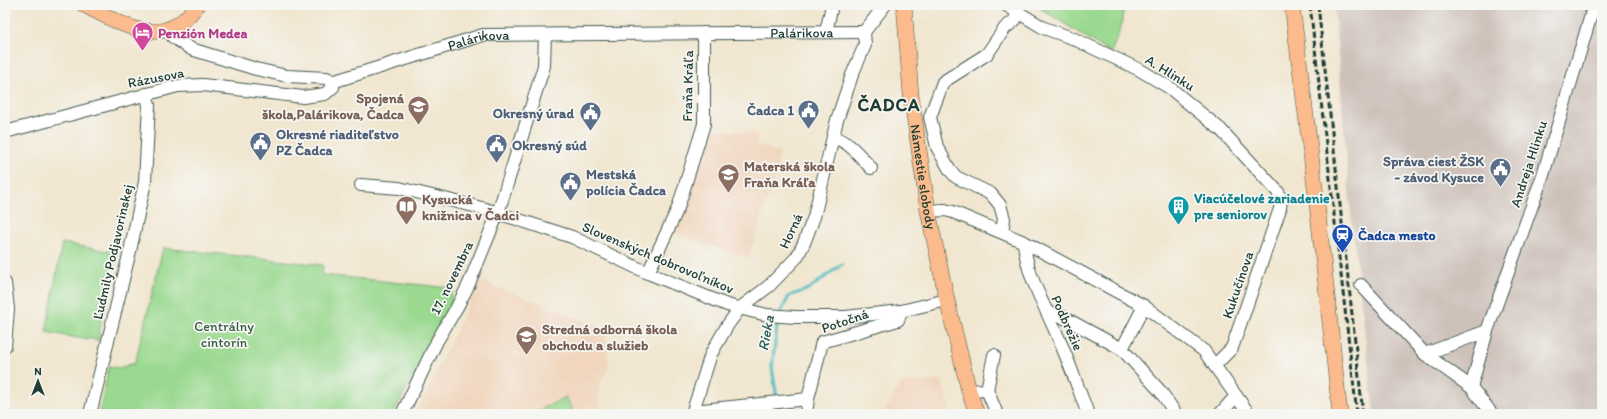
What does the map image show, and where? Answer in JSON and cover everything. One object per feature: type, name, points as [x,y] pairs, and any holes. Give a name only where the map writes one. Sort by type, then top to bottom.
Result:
[{"type":"main road","points":[[84,5],[115,21],[144,32],[155,32],[170,29],[191,13],[197,5]]},
{"type":"main road","name":"Námestie slobody","points":[[904,5],[911,95],[928,211],[947,300],[969,391],[977,414]]},
{"type":"main road","points":[[1292,5],[1316,195],[1340,414]]},
{"type":"street","points":[[826,32],[832,5]]},
{"type":"street","points":[[864,32],[884,5]]},
{"type":"street","name":"Andreja Hlinku","points":[[1471,387],[1487,331],[1542,175],[1594,5]]},
{"type":"street","points":[[1002,232],[1004,219],[1000,205],[991,194],[964,182],[956,177],[950,170],[937,147],[930,117],[942,82],[987,54],[1005,28],[1014,21],[1016,17],[1011,8]]},
{"type":"street","name":"A. Hlinku","points":[[1011,8],[1044,28],[1072,38],[1140,70],[1180,95],[1221,130],[1273,185],[1280,195],[1280,209]]},
{"type":"street","points":[[170,29],[176,40],[195,51],[279,74],[327,78],[332,82]]},
{"type":"street","name":"Palárikova","points":[[332,82],[483,35],[864,32]]},
{"type":"street","name":"Horná","points":[[692,412],[711,354],[727,326],[740,308],[770,286],[797,257],[814,217],[833,137],[852,75],[865,45],[864,32]]},
{"type":"street","name":"Fraňa Kráľa","points":[[648,273],[678,208],[704,124],[704,33]]},
{"type":"street","name":"17. novembra","points":[[402,414],[437,340],[468,286],[498,213],[544,66],[545,35]]},
{"type":"street","name":"Rázusova","points":[[5,132],[178,86],[203,85],[303,97],[325,94],[333,87],[332,82]]},
{"type":"street","name":"Ľudmily Podjavorinskej","points":[[90,414],[145,182],[149,105],[146,94]]},
{"type":"street","points":[[833,137],[848,144],[871,168]]},
{"type":"street","name":"Slovenských dobrovoľníkov","points":[[361,185],[398,188],[498,213],[572,237],[648,273],[726,305],[767,315],[796,318],[845,316],[901,310],[947,300]]},
{"type":"street","name":"Kukučínova","points":[[1215,365],[1232,348],[1280,209]]},
{"type":"street","points":[[928,211],[945,210],[953,212],[1002,232],[1024,242],[1144,306],[1196,343],[1204,351],[1249,414]]},
{"type":"street","name":"Podbrežie","points":[[1024,242],[1024,251],[1033,281],[1088,414]]},
{"type":"street","points":[[5,283],[8,309],[5,346]]},
{"type":"street","points":[[1361,285],[1425,354],[1471,387],[1492,414]]},
{"type":"street","points":[[1122,349],[1144,306]]},
{"type":"street","name":"Potočná","points":[[806,414],[808,398],[822,342],[894,323],[898,320],[901,310]]},
{"type":"street","points":[[1047,312],[1061,316],[1122,349],[1161,392],[1176,414]]},
{"type":"street","points":[[1425,354],[1487,331]]},
{"type":"street","points":[[994,355],[987,390],[997,414]]},
{"type":"street","points":[[969,391],[987,390]]},
{"type":"street","points":[[1220,414],[1236,396]]},
{"type":"street","points":[[692,412],[808,398]]},
{"type":"shaded area","points":[[1334,5],[1602,5],[1602,414],[1374,414],[1350,203]]},
{"type":"shaded area","name":"Materská škola Fraňa Kráľa","points":[[709,128],[758,134],[756,144],[780,152],[777,170],[769,198],[748,258],[675,234],[700,160]]},
{"type":"shaded area","name":"Stredná odborná škola obchodu a služieb","points":[[483,281],[606,330],[609,367],[600,383],[600,414],[416,414],[476,289]]},
{"type":"shaded area","points":[[941,380],[952,414],[884,414],[900,383]]},
{"type":"green space","points":[[1035,5],[1124,5],[1121,27],[1111,53]]},
{"type":"green space","points":[[62,243],[113,252],[98,341],[89,338],[88,340],[46,332]]},
{"type":"green space","name":"Centrálny cintorín","points":[[163,248],[323,265],[322,275],[452,288],[451,306],[393,414],[99,414],[109,366],[119,368],[135,363]]},
{"type":"green space","points":[[566,397],[574,414],[532,414]]},
{"type":"waterway","name":"Rieka","points":[[781,312],[789,296],[809,289],[842,264]]},
{"type":"waterway","name":"Rieka","points":[[777,399],[772,367],[778,319]]},
{"type":"waterway","name":"Rieka","points":[[776,414],[778,406]]},
{"type":"railway","points":[[1310,5],[1357,414]]},
{"type":"railway","points":[[1318,5],[1363,414]]},
{"type":"place","name":"Penzión Medea","points":[[143,52]]},
{"type":"place","name":"Spojená škola,Palárikova, Čadca","points":[[419,126]]},
{"type":"place","name":"Čadca 1","points":[[809,130]]},
{"type":"place","name":"Okresný úrad","points":[[590,132]]},
{"type":"place","name":"Okresné riaditeľstvo PZ Čadca","points":[[260,162]]},
{"type":"place","name":"Okresný súd","points":[[496,164]]},
{"type":"place","name":"Správa ciest ŽSK - závod Kysuce","points":[[1500,188]]},
{"type":"place","name":"Materská škola Fraňa Kráľa","points":[[729,194]]},
{"type":"place","name":"Mestská polícia Čadca","points":[[571,202]]},
{"type":"place","name":"Kysucká knižnica v Čadci","points":[[406,226]]},
{"type":"place","name":"Viacúčelové zariadenie pre seniorov","points":[[1178,226]]},
{"type":"place","name":"Čadca mesto","points":[[1342,254]]},
{"type":"place","name":"Stredná odborná škola obchodu a služieb","points":[[526,356]]},
{"type":"district","name":"ČADCA","points":[[889,105]]}]
